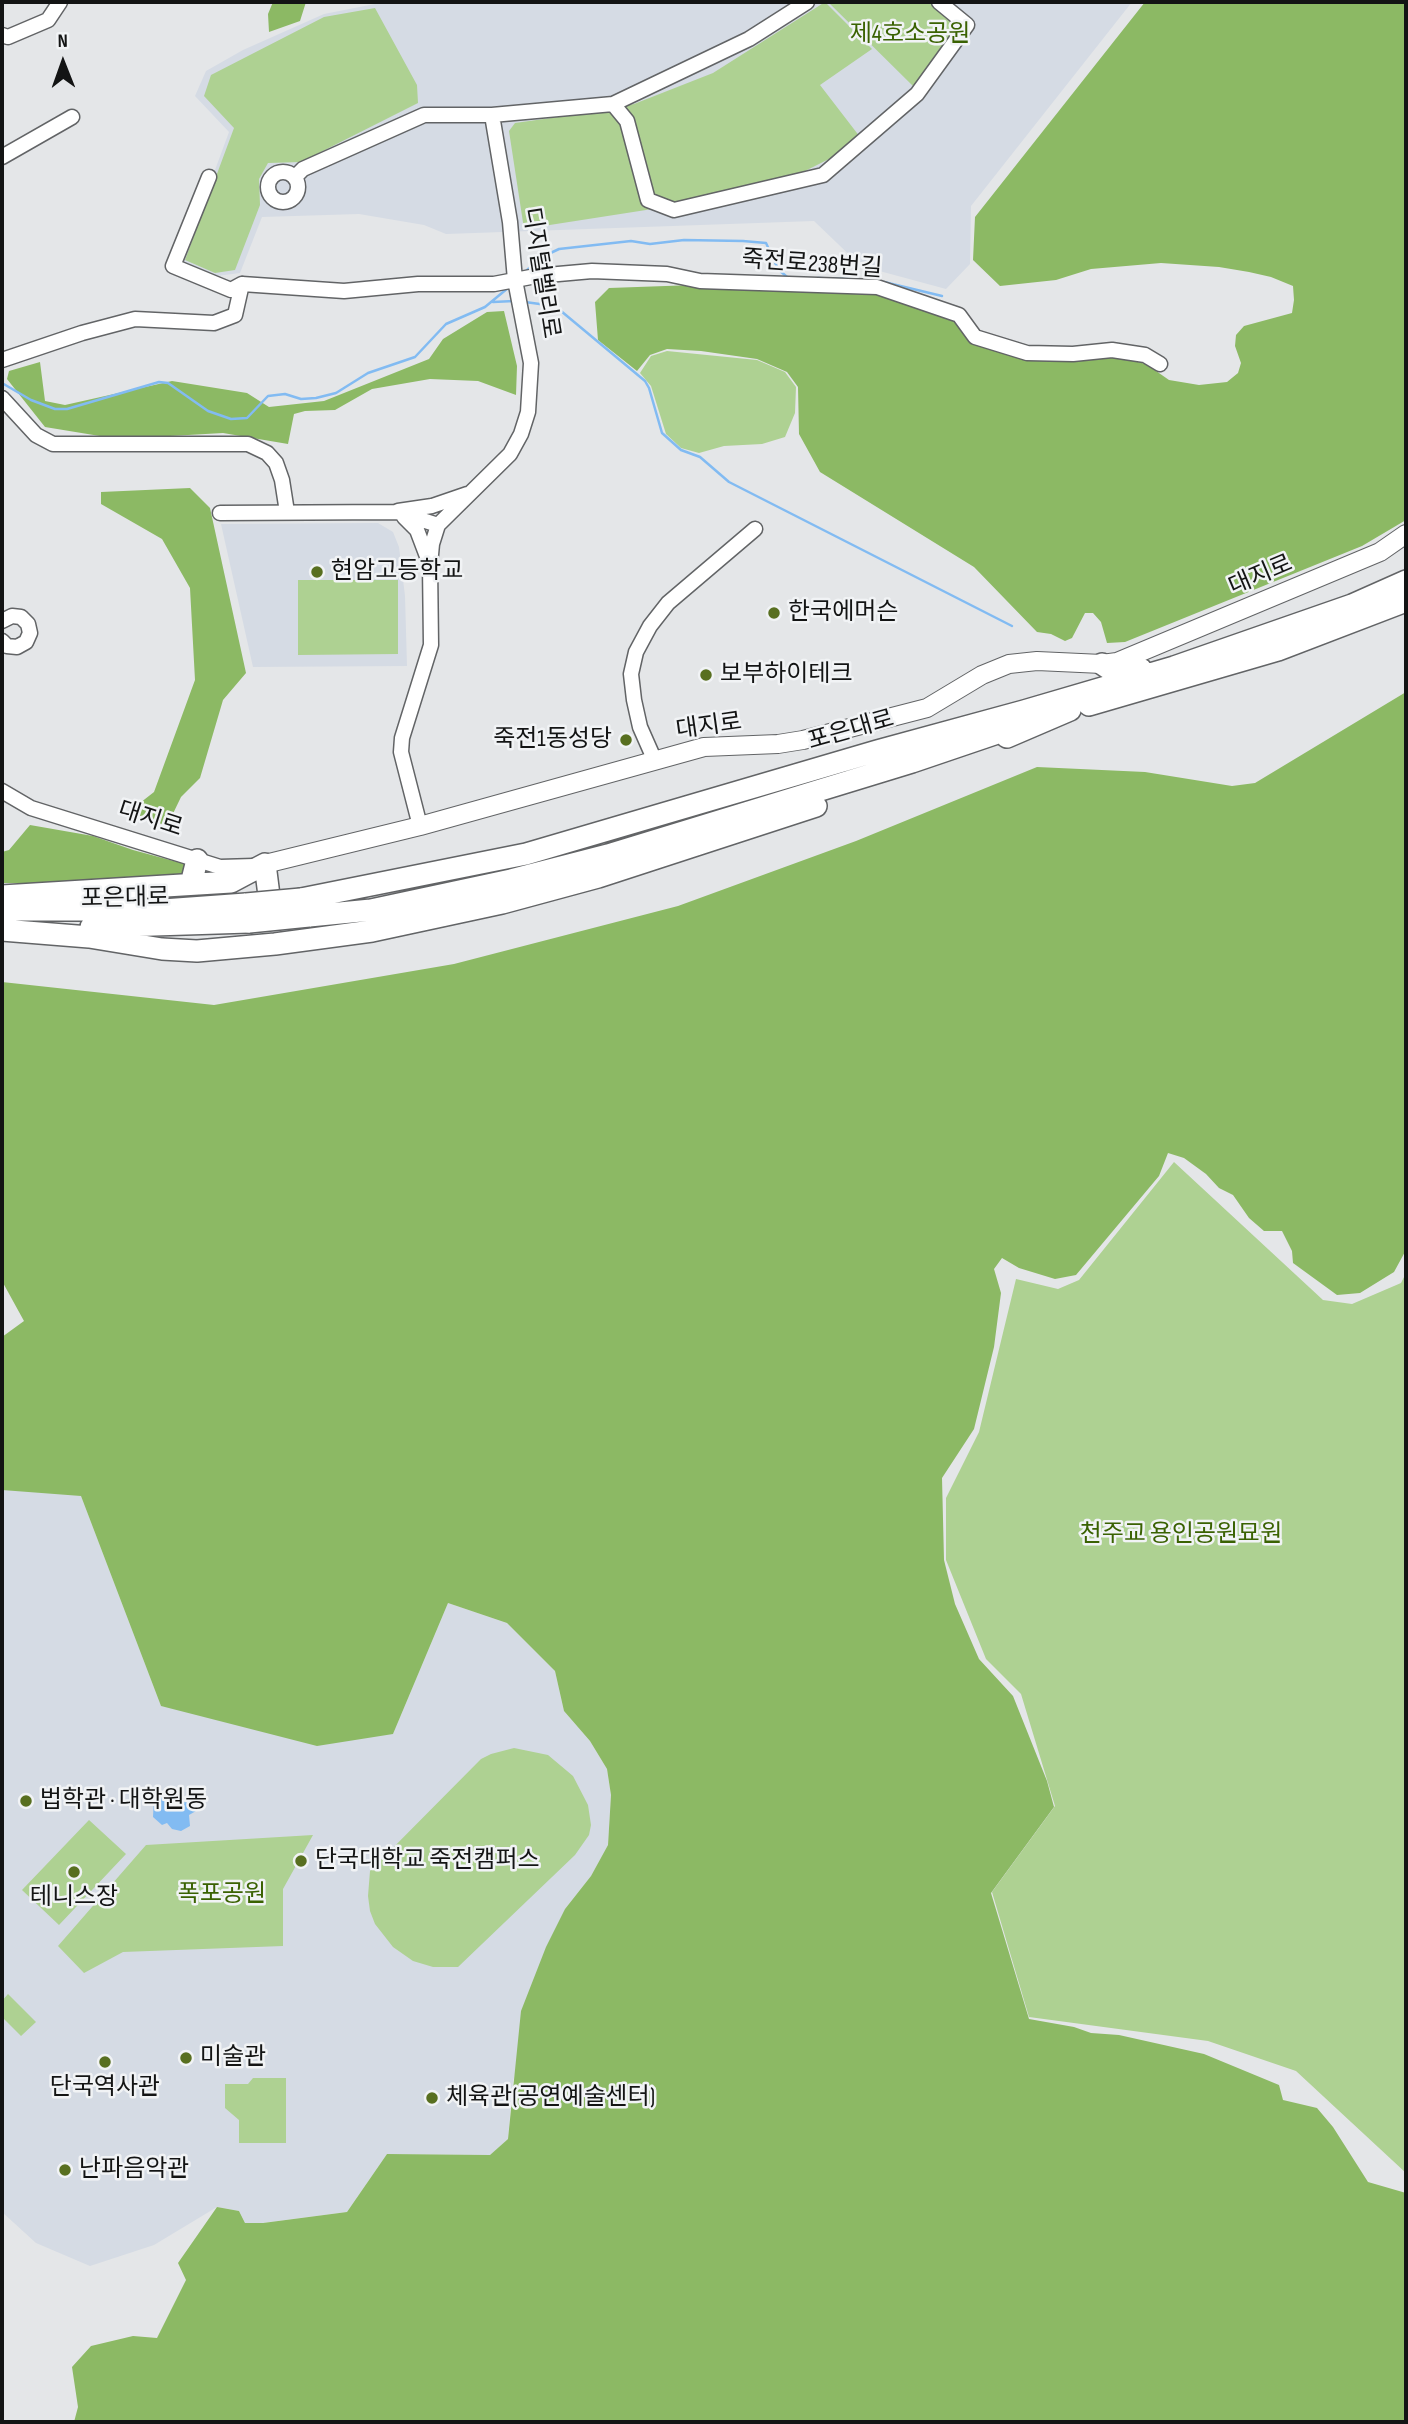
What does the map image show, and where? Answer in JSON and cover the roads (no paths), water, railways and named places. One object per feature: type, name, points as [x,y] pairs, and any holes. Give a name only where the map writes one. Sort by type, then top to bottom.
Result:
[{"type":"highway","name":"포은대로","points":[[305,908],[526,854],[1174,667],[1352,605],[1406,581]]},
{"type":"highway","name":"포은대로","points":[[305,908],[371,910],[511,880],[608,855],[912,762],[1070,710],[1131,695],[1278,650],[1406,601]]},
{"type":"highway","points":[[1102,664],[1121,670],[1174,667]]},
{"type":"highway","points":[[2,928],[89,937],[162,949],[197,951],[372,931],[502,903],[598,877],[928,769],[1070,710]]},
{"type":"highway","points":[[191,884],[197,860]]},
{"type":"highway","points":[[2,896],[231,881],[265,864],[275,944]]},
{"type":"highway","points":[[248,913],[305,908]]},
{"type":"highway","name":"포은대로","points":[[2,910],[248,913]]},
{"type":"highway","name":"포은대로","points":[[2,928],[99,927],[248,913]]},
{"type":"main road","name":"대지로","points":[[265,864],[420,827],[704,747],[778,744],[803,740],[927,708],[982,675],[1009,664],[1037,661],[1102,664],[1133,657],[1380,552],[1406,534]]},
{"type":"street","points":[[2,35],[8,37],[48,20],[60,2]]},
{"type":"street","points":[[295,177],[303,169],[424,116],[492,115],[613,104],[750,39],[807,2]]},
{"type":"street","points":[[613,104],[626,121],[648,200],[674,210],[823,175],[916,94],[967,25],[939,2]]},
{"type":"street","name":"디지털벨리로","points":[[438,526],[510,454],[521,434],[528,412],[531,363],[492,115]]},
{"type":"street","points":[[2,157],[72,117]]},
{"type":"street","name":"죽전로238번길","points":[[209,177],[173,266],[231,290],[242,284],[344,291],[418,284],[494,284],[592,271],[667,274],[700,281],[877,287],[959,315],[975,338],[1027,353],[1073,354],[1112,350],[1145,355],[1160,364]]},
{"type":"street","points":[[2,360],[82,333],[135,319],[214,323],[235,315],[242,284]]},
{"type":"street","points":[[2,398],[36,435],[53,444],[248,444],[267,453],[276,463],[287,512]]},
{"type":"street","points":[[220,513],[397,512],[432,506],[472,492]]},
{"type":"street","points":[[397,512],[438,526],[430,565],[431,645],[402,738],[401,752],[420,827]]},
{"type":"street","points":[[397,512],[417,530],[430,565]]},
{"type":"street","points":[[655,761],[640,727],[634,700],[632,674],[636,652],[650,626],[668,603],[755,529]]},
{"type":"street","points":[[2,641],[7,646],[17,647],[29,638],[30,628],[25,620],[8,615]]},
{"type":"street","name":"대지로","points":[[2,791],[31,808],[220,867],[265,864]]},
{"type":"water","points":[[165,1796],[188,1803],[196,1811],[189,1815],[190,1826],[181,1831],[172,1829],[167,1823],[162,1825],[153,1817],[154,1797]]},
{"type":"waterway","points":[[525,272],[540,258],[559,249],[631,241],[650,244],[684,240],[743,241],[766,243],[778,269],[787,277]]},
{"type":"waterway","points":[[818,278],[874,280]]},
{"type":"waterway","points":[[884,282],[942,296]]},
{"type":"waterway","points":[[2,383],[31,400],[55,409],[67,409],[159,382],[168,383],[208,411],[231,419],[247,418],[268,396],[285,394],[301,399],[336,393],[368,373],[415,357],[446,324],[485,307],[508,288]]},
{"type":"waterway","points":[[493,302],[514,301]]},
{"type":"waterway","points":[[525,302],[547,305],[561,311],[645,381],[662,433],[681,450],[700,457],[729,482],[1012,626]]},
{"type":"place","name":"현암고등학교","points":[[317,572]]},
{"type":"place","name":"한국에머슨","points":[[774,613]]},
{"type":"place","name":"보부하이테크","points":[[706,675]]},
{"type":"place","name":"죽전1동성당","points":[[626,740]]},
{"type":"place","name":"법학관 · 대학원동","points":[[26,1801]]},
{"type":"place","name":"단국대학교 죽전캠퍼스","points":[[301,1861]]},
{"type":"place","name":"테니스장","points":[[74,1872]]},
{"type":"place","name":"미술관","points":[[186,2058]]},
{"type":"place","name":"단국역사관","points":[[105,2062]]},
{"type":"place","name":"체육관(공연예술센터)","points":[[432,2098]]},
{"type":"place","name":"난파음악관","points":[[65,2170]]},
{"type":"park label","name":"제4호소공원","points":[[910,35]]},
{"type":"park label","name":"천주교 용인공원묘원","points":[[1181,1535]]},
{"type":"park label","name":"폭포공원","points":[[222,1895]]}]
